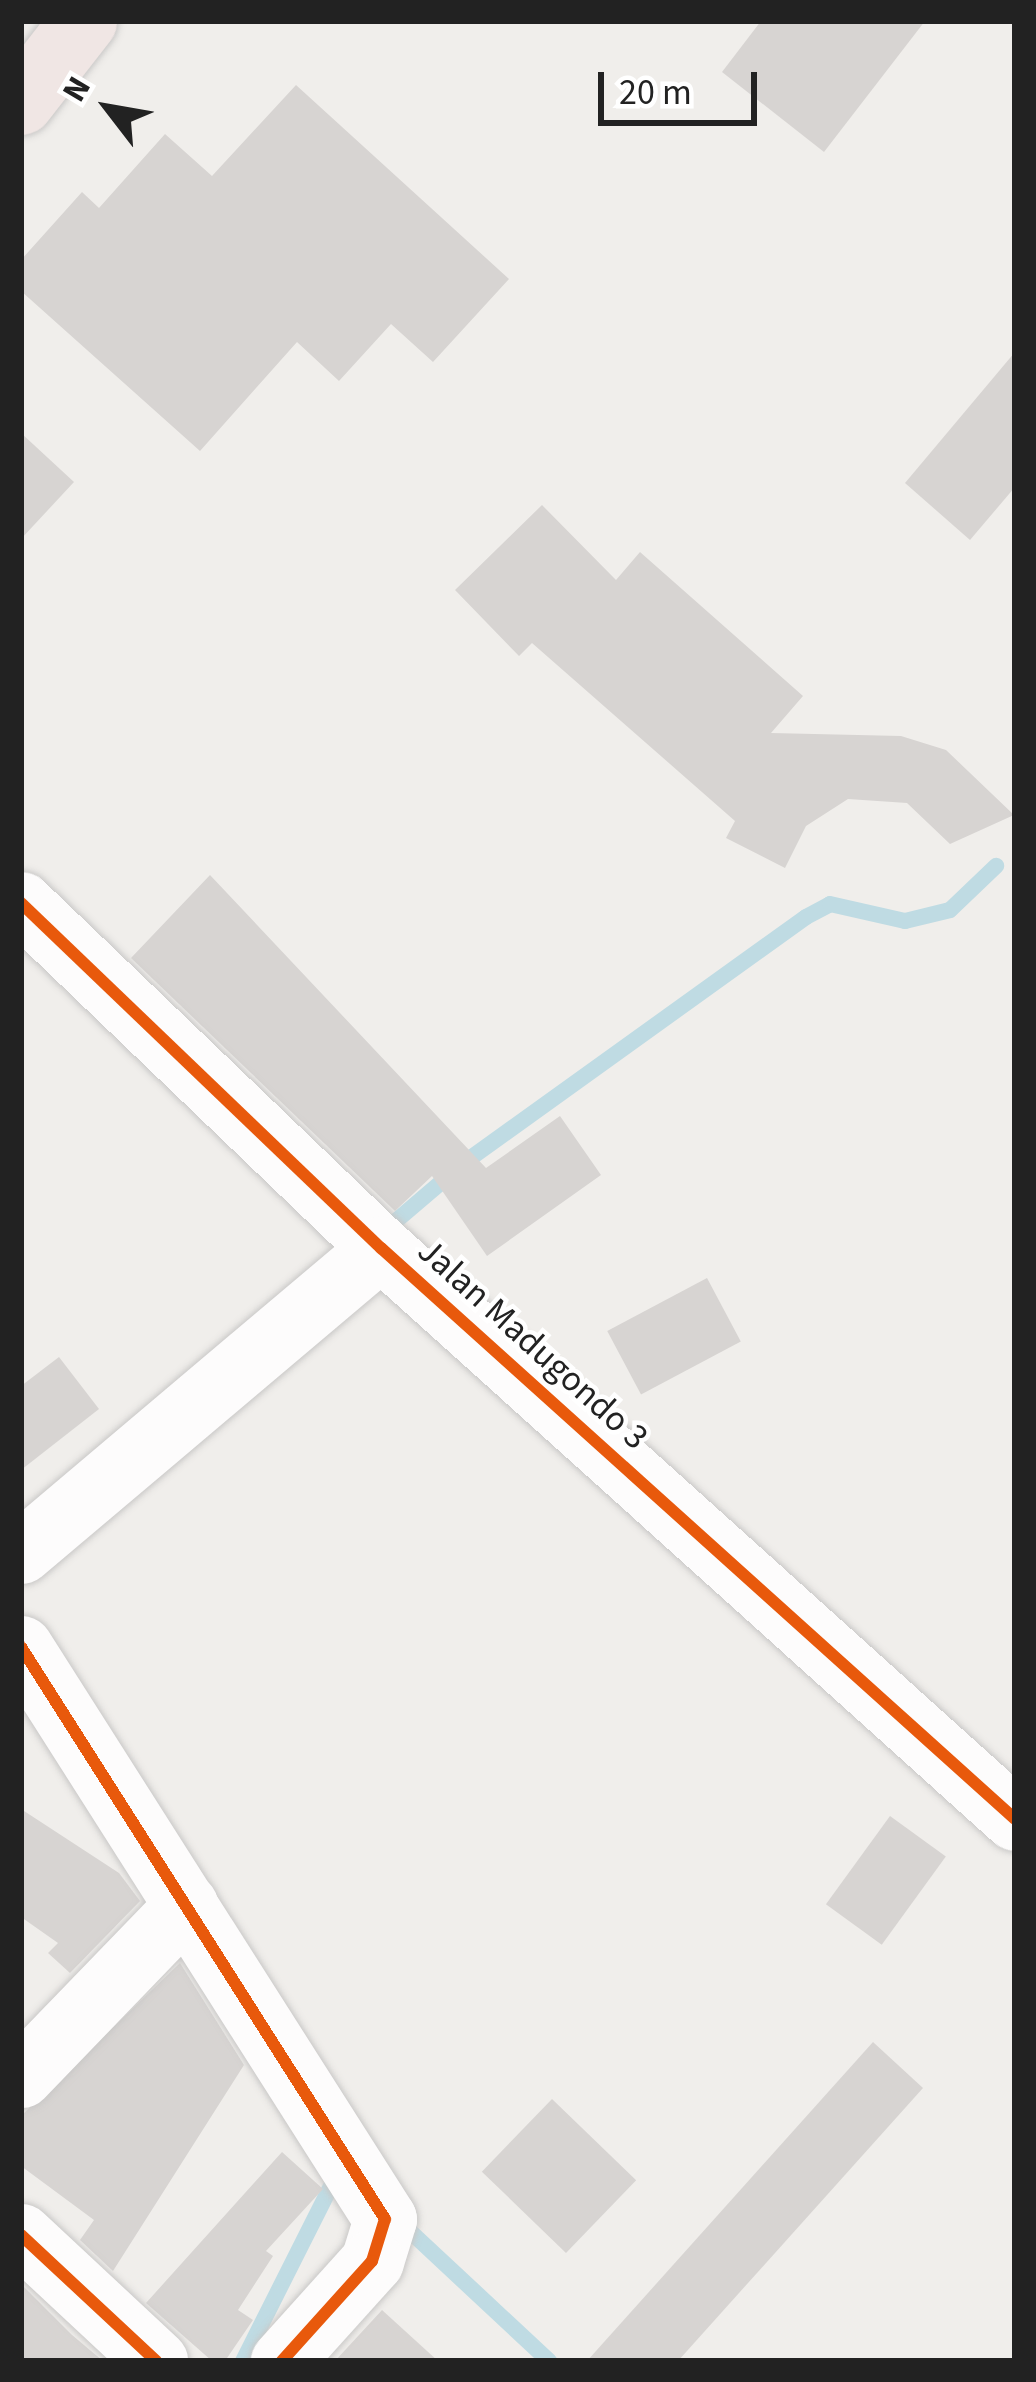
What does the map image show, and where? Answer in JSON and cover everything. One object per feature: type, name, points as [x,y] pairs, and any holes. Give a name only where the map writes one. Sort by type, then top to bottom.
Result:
[{"type":"highway","points":[[21,102],[84,21]]},
{"type":"street","name":"Jalan Madugondo 3","points":[[21,903],[381,1248],[1015,1820]]},
{"type":"street","points":[[21,1552],[381,1248]]},
{"type":"street","points":[[21,1647],[386,2219],[372,2261],[282,2361]]},
{"type":"street","points":[[21,2076],[186,1904]]},
{"type":"street","points":[[21,2235],[156,2361]]},
{"type":"building","points":[[761,21],[925,21],[824,152],[722,72]]},
{"type":"building","points":[[296,85],[509,279],[433,362],[391,324],[339,381],[297,342],[200,451],[21,291],[21,260],[82,192],[99,208],[165,134],[212,176]]},
{"type":"building","points":[[1015,352],[1015,487],[970,540],[905,483]]},
{"type":"building","points":[[21,433],[74,482],[21,539]]},
{"type":"building","points":[[542,505],[616,580],[640,552],[803,696],[771,733],[901,736],[946,750],[1014,815],[950,844],[907,803],[848,799],[806,826],[785,868],[726,838],[735,821],[532,643],[519,656],[455,590]]},
{"type":"building","points":[[210,875],[486,1168],[560,1116],[601,1175],[487,1256],[432,1176],[395,1211],[131,958]]},
{"type":"building","points":[[707,1278],[741,1342],[641,1395],[607,1331]]},
{"type":"building","points":[[59,1357],[99,1409],[21,1470],[21,1386]]},
{"type":"building","points":[[21,1809],[119,1873],[140,1901],[70,1973],[48,1953],[58,1943],[21,1917]]},
{"type":"building","points":[[890,1816],[946,1857],[882,1945],[826,1904]]},
{"type":"building","points":[[180,1963],[244,2065],[113,2271],[80,2240],[94,2220],[21,2166],[21,2116]]},
{"type":"building","points":[[873,2042],[923,2088],[678,2361],[587,2361]]},
{"type":"building","points":[[552,2099],[636,2180],[566,2253],[482,2172]]},
{"type":"building","points":[[282,2152],[323,2189],[266,2251],[273,2256],[238,2310],[253,2320],[225,2361],[212,2361],[146,2303]]},
{"type":"building","points":[[21,2284],[72,2335],[103,2361],[21,2361]]},
{"type":"building","points":[[382,2310],[438,2361],[335,2361]]},
{"type":"waterway","points":[[383,1232],[465,1162],[806,917],[830,904],[905,921],[950,910],[996,866]]},
{"type":"waterway","points":[[243,2361],[337,2174]]},
{"type":"waterway","points":[[400,2222],[549,2361]]},
{"type":"cycle path","points":[[21,903],[381,1248],[1015,1819]]},
{"type":"cycle path","points":[[21,1647],[385,2219],[372,2261],[282,2361]]},
{"type":"cycle path","points":[[21,2235],[156,2361]]}]
